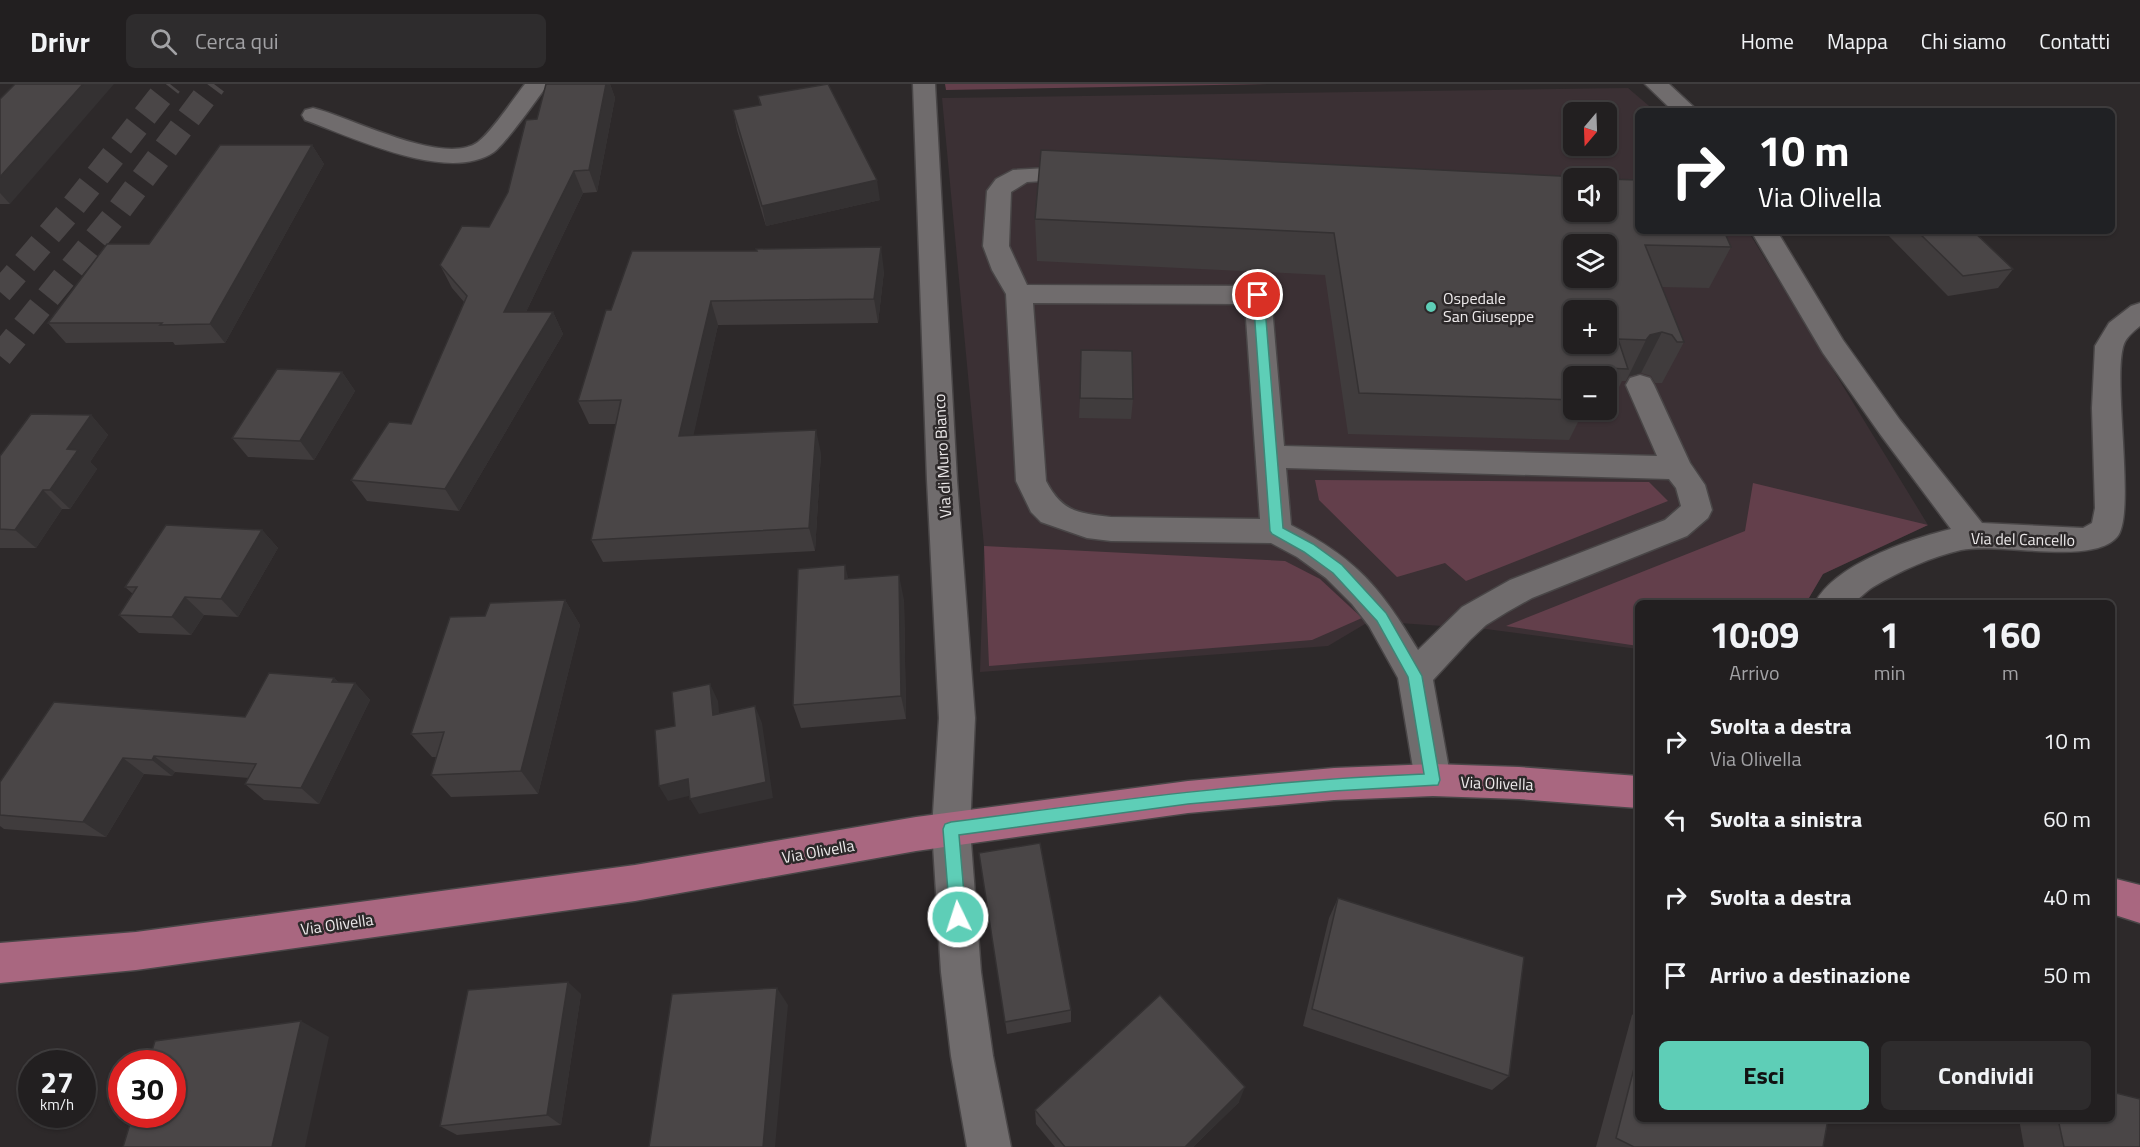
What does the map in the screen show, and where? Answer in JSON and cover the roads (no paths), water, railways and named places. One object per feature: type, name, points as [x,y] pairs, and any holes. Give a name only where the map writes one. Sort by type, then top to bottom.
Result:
[{"type":"main road","name":"Via Olivella","points":[[0,963],[136,951],[624,885],[951,829],[1188,797],[1334,784],[1433,780],[1519,783],[1635,792]]},
{"type":"main road","points":[[2115,897],[2140,904]]},
{"type":"street","points":[[313,115],[422,152],[459,157],[487,146],[537,84]]},
{"type":"street","name":"Via di Muro Bianco","points":[[924,84],[942,480],[957,718],[951,829],[961,972],[972,1056],[989,1147]]},
{"type":"street","points":[[1656,84],[1684,108]]},
{"type":"street","points":[[1103,173],[1022,175],[1011,179],[1002,187],[998,195],[996,246],[1005,270],[1019,294],[1031,481],[1041,504],[1052,514],[1068,521],[1101,528],[1276,531],[1322,557],[1351,581],[1382,617],[1415,676],[1433,780]]},
{"type":"street","points":[[1766,234],[1833,346],[1890,427],[1974,536]]},
{"type":"street","points":[[1019,294],[1258,295],[1276,531]]},
{"type":"street","name":"Via del Cancello","points":[[1835,600],[1851,586],[1870,574],[1946,543],[1974,536],[2084,540],[2106,529],[2110,508],[2106,408],[2109,346],[2119,329],[2140,312]]},
{"type":"street","points":[[1415,676],[1458,630],[1474,616],[1495,603],[1521,589],[1676,528],[1697,510],[1690,485],[1677,468],[1640,385]]},
{"type":"street","points":[[1271,457],[1677,468]]},
{"type":"tunnel","points":[[0,292],[71,209],[170,84]]},
{"type":"tunnel","points":[[0,356],[120,209],[214,84]]},
{"type":"place","name":"Ospedale San Giuseppe","points":[[1431,307]]}]
